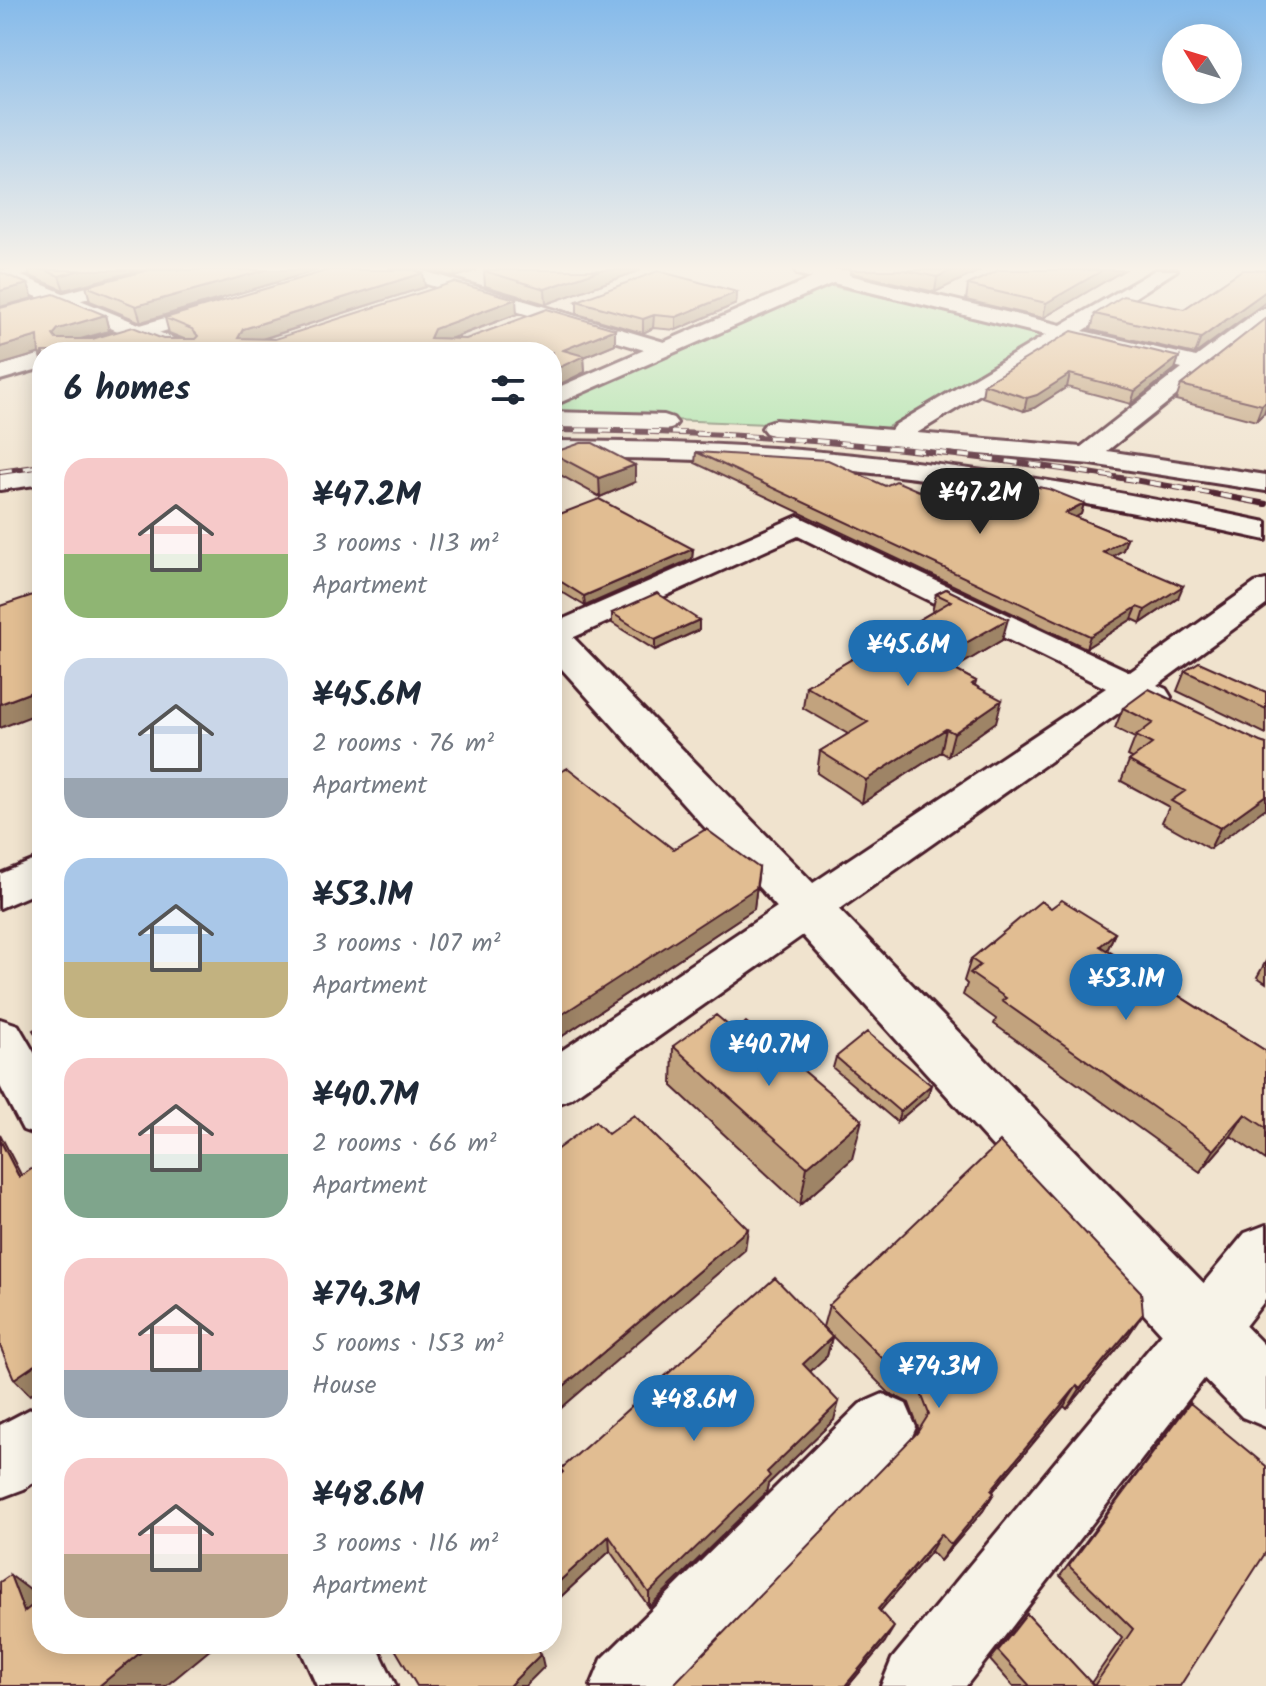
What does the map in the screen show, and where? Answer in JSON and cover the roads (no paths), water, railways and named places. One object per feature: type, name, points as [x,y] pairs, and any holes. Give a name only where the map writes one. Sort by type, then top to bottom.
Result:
[{"type":"street","points":[[562,395],[664,349]]},
{"type":"street","points":[[899,437],[904,430],[1038,349]]},
{"type":"street","points":[[1130,349],[1199,365]]},
{"type":"street","points":[[1091,456],[1093,449],[1220,349]]},
{"type":"street","points":[[0,373],[32,364]]},
{"type":"street","points":[[562,420],[695,424]]},
{"type":"street","points":[[758,427],[1091,456],[1266,483]]},
{"type":"street","points":[[562,449],[800,458],[918,471],[1056,490],[1266,531]]},
{"type":"street","points":[[0,482],[32,477]]},
{"type":"street","points":[[562,632],[798,525],[1185,713]]},
{"type":"street","points":[[562,1077],[1132,687],[1266,590]]},
{"type":"street","points":[[562,648],[1204,1332],[1266,1393]]},
{"type":"street","points":[[0,892],[32,877]]},
{"type":"street","points":[[0,1039],[32,1096]]},
{"type":"street","points":[[919,1686],[1266,1253]]},
{"type":"street","points":[[629,1686],[883,1427]]},
{"type":"street","points":[[0,1465],[32,1443]]},
{"type":"street","points":[[340,1654],[358,1686]]},
{"type":"railway","points":[[562,430],[732,435],[910,450],[1088,473],[1266,504]]},
{"type":"railway","points":[[0,472],[32,467]]}]
